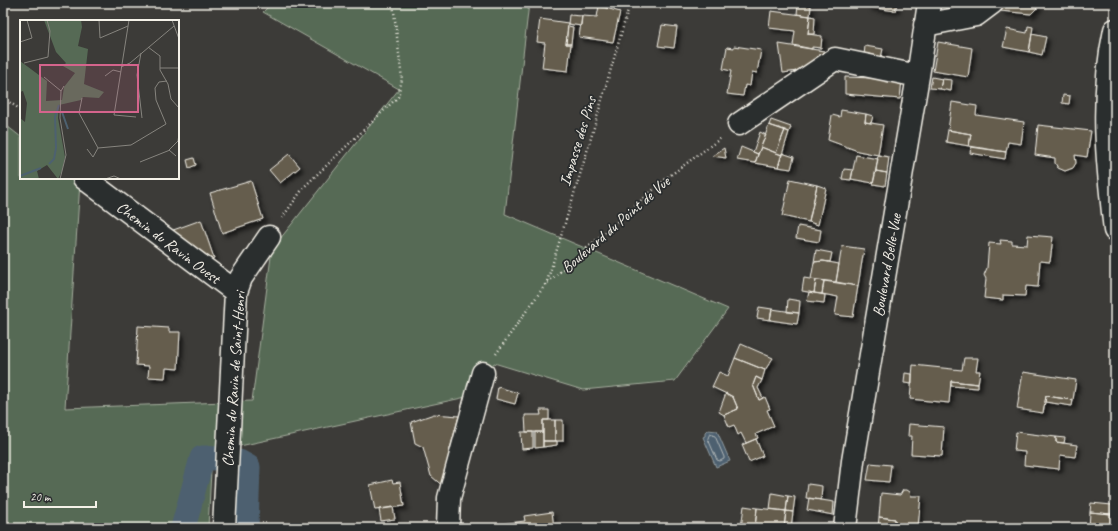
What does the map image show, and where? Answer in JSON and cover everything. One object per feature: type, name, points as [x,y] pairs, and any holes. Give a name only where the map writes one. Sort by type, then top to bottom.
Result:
[{"type":"street","name":"Boulevard Belle-Vue","points":[[846,528],[853,461],[929,3]]},
{"type":"street","points":[[925,26],[976,15],[992,3]]},
{"type":"street","points":[[1115,30],[1110,51],[1105,118],[1107,161],[1115,230]]},
{"type":"street","points":[[739,124],[835,59],[918,76]]},
{"type":"street","name":"Chemin du Ravin Ouest","points":[[85,179],[236,292]]},
{"type":"street","name":"Chemin du Ravin de Saint-Henri","points":[[224,528],[236,292],[241,278],[268,237]]},
{"type":"street","points":[[448,528],[449,498],[483,372]]},
{"type":"path","points":[[268,237],[304,187],[398,98],[402,79],[393,3]]},
{"type":"path","name":"Impasse des Pins","points":[[546,285],[630,3]]},
{"type":"path","points":[[3,98],[20,109]]},
{"type":"path","name":"Boulevard du Point de Vue","points":[[483,372],[546,285],[668,177],[739,124]]},
{"type":"green space","points":[[272,3],[529,3],[505,214],[728,309],[675,381],[583,390],[494,363],[471,396],[212,452],[208,528],[3,528],[3,123],[20,136],[20,179],[76,179],[80,182],[65,408],[252,401],[272,249],[399,89],[263,12]]},
{"type":"water","points":[[708,430],[717,431],[730,461],[716,467],[703,437]]},
{"type":"building","points":[[869,3],[897,3],[895,11],[869,7]]},
{"type":"building","points":[[1010,3],[1036,3],[1039,6],[1031,14],[1000,11]]},
{"type":"building","points":[[798,4],[811,6],[810,16],[797,14]]},
{"type":"building","points":[[599,6],[620,12],[613,42],[579,37],[582,16],[597,17]]},
{"type":"building","points":[[771,11],[810,16],[808,34],[822,36],[821,48],[812,47],[812,49],[793,45],[795,31],[769,28]]},
{"type":"building","points":[[569,15],[582,16],[581,26],[568,24]]},
{"type":"building","points":[[810,16],[815,17],[814,34],[808,34]]},
{"type":"building","points":[[540,19],[568,23],[566,44],[571,44],[568,71],[542,68],[545,43],[537,42]]},
{"type":"building","points":[[662,25],[677,27],[674,48],[658,46]]},
{"type":"building","points":[[568,26],[573,27],[571,44],[566,44]]},
{"type":"building","points":[[1028,26],[1033,27],[1029,52],[1003,47],[1007,29],[1027,33]]},
{"type":"building","points":[[1032,34],[1046,37],[1042,55],[1029,52]]},
{"type":"building","points":[[938,42],[972,48],[968,77],[933,71]]},
{"type":"building","points":[[779,44],[824,51],[825,57],[798,77],[797,71],[783,73]]},
{"type":"building","points":[[734,46],[761,50],[757,73],[752,72],[750,86],[745,85],[743,96],[727,94],[731,71],[723,69],[727,47],[734,48]]},
{"type":"building","points":[[865,46],[883,49],[881,58],[864,55]]},
{"type":"building","points":[[845,77],[902,79],[900,99],[845,94]]},
{"type":"building","points":[[932,77],[942,79],[940,89],[930,88]]},
{"type":"building","points":[[942,79],[952,80],[951,91],[940,89]]},
{"type":"building","points":[[1063,95],[1070,96],[1069,104],[1062,103]]},
{"type":"building","points":[[952,102],[977,106],[976,115],[1024,122],[1021,144],[1008,142],[1006,152],[969,146],[971,134],[948,130]]},
{"type":"building","points":[[841,110],[866,114],[865,122],[883,125],[878,155],[858,151],[828,140],[832,115],[840,117]]},
{"type":"building","points":[[866,114],[873,116],[871,123],[865,122]]},
{"type":"building","points":[[771,120],[791,127],[789,132],[769,125]]},
{"type":"building","points":[[769,125],[785,130],[776,153],[761,147]]},
{"type":"building","points":[[1038,125],[1091,131],[1087,157],[1075,155],[1076,163],[1073,168],[1065,171],[1058,168],[1055,163],[1055,158],[1035,155]]},
{"type":"building","points":[[785,130],[789,132],[782,155],[776,153]]},
{"type":"building","points":[[948,130],[971,134],[969,146],[946,142]]},
{"type":"building","points":[[760,132],[766,135],[758,154],[753,152]]},
{"type":"building","points":[[741,147],[758,154],[755,163],[737,160]]},
{"type":"building","points":[[761,147],[782,155],[778,167],[755,163]]},
{"type":"building","points":[[971,147],[1006,152],[1005,159],[970,153]]},
{"type":"building","points":[[724,148],[726,158],[712,156]]},
{"type":"building","points":[[782,153],[794,157],[791,169],[778,167]]},
{"type":"building","points":[[289,154],[300,167],[280,183],[269,170]]},
{"type":"building","points":[[856,155],[878,159],[873,183],[851,179]]},
{"type":"building","points":[[878,155],[889,157],[887,173],[876,171]]},
{"type":"building","points":[[194,158],[196,165],[189,168],[187,160]]},
{"type":"building","points":[[844,169],[853,170],[851,180],[842,179]]},
{"type":"building","points":[[876,171],[887,173],[885,186],[873,184]]},
{"type":"building","points":[[790,179],[817,185],[809,222],[782,216]]},
{"type":"building","points":[[251,181],[263,219],[222,233],[210,193]]},
{"type":"building","points":[[817,185],[826,188],[818,225],[809,222]]},
{"type":"building","points":[[201,220],[214,258],[206,262],[165,233]]},
{"type":"building","points":[[798,226],[821,230],[819,242],[796,238]]},
{"type":"building","points":[[1028,235],[1053,237],[1050,262],[1040,261],[1038,287],[1026,286],[1025,296],[1003,295],[1003,300],[984,298],[986,279],[984,275],[987,268],[989,243],[1001,244],[1000,240],[1012,241],[1012,244],[1027,245]]},
{"type":"building","points":[[842,246],[864,249],[858,286],[836,282]]},
{"type":"building","points":[[816,250],[832,253],[830,262],[814,262]]},
{"type":"building","points":[[823,261],[839,264],[836,282],[811,279],[814,262]]},
{"type":"building","points":[[804,278],[816,280],[814,293],[802,291]]},
{"type":"building","points":[[816,280],[824,281],[822,294],[814,293]]},
{"type":"building","points":[[824,281],[858,286],[853,317],[835,315],[838,297],[822,294]]},
{"type":"building","points":[[809,292],[825,295],[824,303],[807,301]]},
{"type":"building","points":[[788,299],[800,301],[799,313],[787,312]]},
{"type":"building","points":[[759,307],[772,309],[770,320],[757,318]]},
{"type":"building","points":[[772,309],[799,313],[797,324],[770,320]]},
{"type":"building","points":[[138,326],[169,328],[169,332],[180,332],[178,369],[166,368],[165,378],[148,377],[149,366],[136,365]]},
{"type":"building","points":[[741,344],[773,358],[765,370],[735,358]]},
{"type":"building","points":[[735,358],[765,370],[762,380],[756,377],[753,385],[759,400],[765,397],[770,409],[767,410],[774,426],[756,434],[758,438],[746,443],[741,433],[738,435],[734,425],[729,427],[724,415],[738,409],[733,397],[712,387],[719,372],[728,376]]},
{"type":"building","points":[[964,358],[978,358],[976,371],[980,371],[978,384],[951,381],[949,403],[910,399],[913,365],[962,370]]},
{"type":"building","points":[[1023,372],[1076,380],[1073,400],[1046,396],[1043,413],[1017,409]]},
{"type":"building","points":[[905,373],[912,374],[912,384],[904,383]]},
{"type":"building","points":[[756,377],[762,380],[758,388],[763,398],[759,400],[753,385]]},
{"type":"building","points":[[951,381],[978,384],[978,388],[951,386]]},
{"type":"building","points":[[498,387],[518,393],[515,404],[496,399]]},
{"type":"building","points":[[726,393],[733,397],[738,409],[724,415],[719,412]]},
{"type":"building","points":[[1046,396],[1073,400],[1072,406],[1045,402]]},
{"type":"building","points":[[540,410],[549,410],[549,420],[543,420],[543,432],[526,432],[525,415],[541,415]]},
{"type":"building","points":[[434,414],[459,416],[449,453],[444,487],[431,476],[423,447],[415,443],[411,422]]},
{"type":"building","points":[[543,420],[555,420],[555,441],[543,441]]},
{"type":"building","points":[[555,420],[563,420],[563,441],[555,441]]},
{"type":"building","points":[[909,424],[944,427],[942,456],[911,454],[912,436],[908,436]]},
{"type":"building","points":[[521,432],[533,432],[533,448],[522,449]]},
{"type":"building","points":[[535,432],[543,432],[543,447],[535,448]]},
{"type":"building","points":[[1016,432],[1056,437],[1056,442],[1077,445],[1075,457],[1060,455],[1059,469],[1024,465],[1025,452],[1014,451]]},
{"type":"building","points":[[1056,437],[1065,438],[1064,443],[1056,442]]},
{"type":"building","points":[[756,439],[763,456],[749,462],[742,445]]},
{"type":"building","points":[[543,441],[557,441],[557,445],[543,447]]},
{"type":"building","points":[[870,463],[891,465],[889,482],[867,480]]},
{"type":"building","points":[[392,480],[393,483],[400,482],[404,506],[375,510],[370,485]]},
{"type":"building","points":[[808,484],[822,486],[821,500],[806,498]]},
{"type":"building","points":[[903,490],[910,492],[911,496],[921,496],[918,527],[895,525],[895,519],[879,517],[881,493],[900,495]]},
{"type":"building","points":[[772,493],[788,496],[786,511],[770,509]]},
{"type":"building","points":[[788,496],[795,497],[793,512],[786,511]]},
{"type":"building","points":[[809,498],[834,502],[833,515],[807,510]]},
{"type":"building","points":[[1091,503],[1112,505],[1111,514],[1090,512]]},
{"type":"building","points":[[744,506],[757,508],[755,528],[741,528]]},
{"type":"building","points":[[393,507],[395,519],[381,521],[379,509]]},
{"type":"building","points":[[757,508],[786,511],[784,528],[755,528]]},
{"type":"building","points":[[786,511],[793,512],[791,528],[784,528]]},
{"type":"building","points":[[552,512],[554,528],[485,528],[484,526],[525,521],[524,516]]},
{"type":"building","points":[[1090,512],[1111,514],[1110,528],[1089,528]]},
{"type":"building","points":[[879,517],[895,519],[895,525],[918,528],[878,528]]},
{"type":"waterway","points":[[183,528],[202,458],[212,458]]},
{"type":"waterway","points":[[239,462],[248,467],[246,528]]}]
